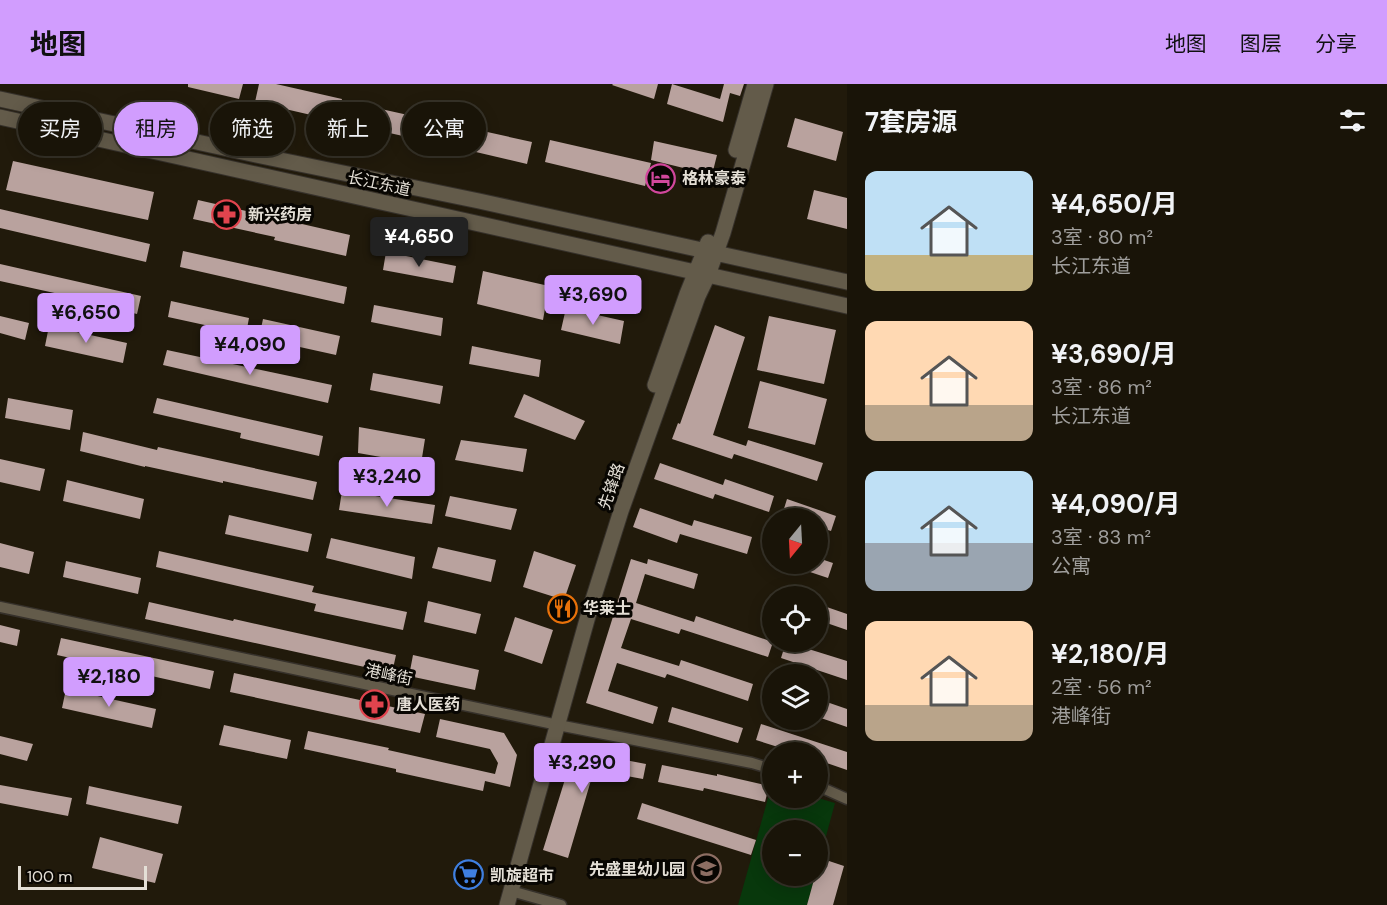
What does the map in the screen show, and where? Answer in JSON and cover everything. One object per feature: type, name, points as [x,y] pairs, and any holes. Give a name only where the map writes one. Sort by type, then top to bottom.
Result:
[{"type":"main road","points":[[710,252],[713,231],[755,84]]},
{"type":"main road","name":"先锋路","points":[[509,898],[553,724],[614,531],[698,296],[702,273],[766,84]]},
{"type":"main road","points":[[0,91],[26,102]]},
{"type":"main road","points":[[0,99],[18,103]]},
{"type":"main road","points":[[0,117],[18,122]]},
{"type":"main road","name":"长江东道","points":[[102,122],[847,282]]},
{"type":"main road","points":[[0,124],[18,126]]},
{"type":"main road","name":"长江东道","points":[[102,141],[847,306]]},
{"type":"main road","points":[[498,905],[553,724]]},
{"type":"street","name":"港峰街","points":[[0,607],[762,766]]},
{"type":"street","points":[[828,790],[847,799]]},
{"type":"street","points":[[509,898],[561,905]]},
{"type":"green space","points":[[828,801],[835,803],[828,829],[828,820],[762,820],[762,886],[812,886],[807,905],[738,905],[765,808],[828,808]]},
{"type":"building","points":[[188,84],[243,84],[239,99],[188,87]]},
{"type":"building","points":[[259,84],[276,84],[342,99],[341,102],[306,102],[306,114],[294,111],[294,102],[255,102]]},
{"type":"building","points":[[613,84],[658,84],[654,99]]},
{"type":"building","points":[[672,84],[720,99],[724,84],[744,84],[740,96],[730,93],[723,122],[667,104]]},
{"type":"building","points":[[390,111],[402,114],[402,136],[390,133]]},
{"type":"building","points":[[795,118],[843,132],[836,161],[787,147]]},
{"type":"building","points":[[486,132],[532,142],[527,164],[486,154]]},
{"type":"building","points":[[550,140],[651,163],[645,186],[545,162]]},
{"type":"building","points":[[654,141],[717,155],[712,175],[651,160]]},
{"type":"building","points":[[13,161],[154,192],[148,220],[6,190]]},
{"type":"building","points":[[814,190],[847,198],[847,229],[807,219]]},
{"type":"building","points":[[198,200],[350,235],[346,256],[193,219]]},
{"type":"building","points":[[0,209],[150,244],[146,262],[0,228]]},
{"type":"building","points":[[183,251],[347,287],[344,304],[180,267]]},
{"type":"building","points":[[386,252],[456,266],[453,283],[383,270]]},
{"type":"building","points":[[0,264],[141,296],[137,314],[0,281]]},
{"type":"building","points":[[483,271],[549,286],[543,320],[477,304]]},
{"type":"building","points":[[171,301],[249,318],[246,334],[168,317]]},
{"type":"building","points":[[374,305],[443,318],[441,336],[371,322]]},
{"type":"building","points":[[566,308],[624,321],[620,344],[561,330]]},
{"type":"building","points":[[0,316],[29,323],[25,340],[0,333]]},
{"type":"building","points":[[769,316],[836,330],[824,384],[757,370]]},
{"type":"building","points":[[263,319],[340,336],[336,355],[259,338]]},
{"type":"building","points":[[715,325],[745,337],[713,435],[746,446],[748,440],[823,463],[817,481],[734,454],[732,459],[672,439],[678,423],[680,424]]},
{"type":"building","points":[[49,326],[127,343],[123,363],[45,346]]},
{"type":"building","points":[[472,346],[541,360],[539,377],[469,364]]},
{"type":"building","points":[[167,350],[332,385],[328,403],[163,365]]},
{"type":"building","points":[[373,373],[443,386],[440,404],[370,390]]},
{"type":"building","points":[[760,381],[827,399],[815,445],[748,428]]},
{"type":"building","points":[[524,394],[585,421],[575,440],[514,417]]},
{"type":"building","points":[[8,398],[73,410],[70,430],[5,418]]},
{"type":"building","points":[[157,398],[323,436],[319,456],[240,438],[241,433],[153,413]]},
{"type":"building","points":[[359,427],[425,439],[421,464],[358,453]]},
{"type":"building","points":[[83,432],[157,450],[158,447],[317,482],[313,500],[145,467],[80,451]]},
{"type":"building","points":[[461,440],[527,449],[523,472],[455,460]]},
{"type":"building","points":[[0,459],[45,469],[40,491],[0,482]]},
{"type":"building","points":[[660,463],[723,485],[725,479],[774,496],[770,508],[762,510],[715,494],[713,499],[654,479]]},
{"type":"building","points":[[67,480],[144,499],[140,519],[63,501]]},
{"type":"building","points":[[342,491],[435,505],[432,524],[339,510]]},
{"type":"building","points":[[450,496],[517,509],[511,530],[445,516]]},
{"type":"building","points":[[787,499],[813,508],[784,508]]},
{"type":"building","points":[[640,508],[692,526],[694,520],[752,537],[747,554],[680,534],[677,543],[633,527]]},
{"type":"building","points":[[828,513],[836,516],[831,531],[828,530]]},
{"type":"building","points":[[229,515],[312,534],[308,552],[225,534]]},
{"type":"building","points":[[331,538],[415,557],[412,579],[326,558]]},
{"type":"building","points":[[0,543],[34,552],[29,574],[0,567]]},
{"type":"building","points":[[438,547],[496,560],[491,582],[432,568]]},
{"type":"building","points":[[159,551],[314,586],[312,592],[407,612],[403,630],[314,611],[316,604],[156,567]]},
{"type":"building","points":[[534,551],[576,565],[564,600],[523,587]]},
{"type":"building","points":[[631,559],[647,564],[648,559],[698,574],[694,589],[645,574],[636,603],[694,622],[696,616],[762,638],[762,652],[770,652],[768,657],[681,629],[679,634],[631,619],[621,648],[679,666],[681,660],[753,684],[748,701],[667,674],[665,678],[617,663],[608,691],[658,707],[653,724],[586,703]]},
{"type":"building","points":[[66,561],[141,578],[138,594],[63,577]]},
{"type":"building","points":[[828,561],[833,563],[828,578],[816,574],[828,574]]},
{"type":"building","points":[[428,601],[481,614],[476,634],[424,622]]},
{"type":"building","points":[[149,602],[396,655],[392,673],[145,619]]},
{"type":"building","points":[[828,607],[847,614],[847,630],[828,623]]},
{"type":"building","points":[[515,617],[553,630],[542,664],[504,651]]},
{"type":"building","points":[[0,625],[20,630],[17,646],[0,642]]},
{"type":"building","points":[[61,638],[214,671],[210,689],[57,655]]},
{"type":"building","points":[[783,652],[818,652],[847,661],[847,680],[828,674],[828,664],[799,664],[781,658]]},
{"type":"building","points":[[413,655],[479,670],[475,690],[409,676]]},
{"type":"building","points":[[234,673],[425,714],[420,733],[230,692]]},
{"type":"building","points":[[66,689],[156,709],[152,728],[62,708]]},
{"type":"building","points":[[828,702],[847,709],[847,727],[828,720]]},
{"type":"building","points":[[672,707],[743,728],[738,743],[668,722]]},
{"type":"building","points":[[440,719],[504,733],[517,755],[510,787],[485,781],[483,791],[304,749],[308,731],[495,774],[498,763],[490,749],[436,737]]},
{"type":"building","points":[[761,724],[762,730],[779,730],[816,742],[762,742],[756,740]]},
{"type":"building","points":[[224,725],[291,740],[287,759],[219,745]]},
{"type":"building","points":[[0,736],[33,744],[27,761],[0,754]]},
{"type":"building","points":[[576,744],[600,752],[599,755],[646,764],[643,779],[594,770],[568,858],[543,850]]},
{"type":"building","points":[[828,746],[847,752],[847,770],[828,763]]},
{"type":"building","points":[[662,765],[717,776],[717,774],[762,784],[762,801],[704,788],[703,791],[658,782]]},
{"type":"building","points":[[0,785],[72,798],[68,816],[0,803]]},
{"type":"building","points":[[89,786],[182,806],[178,824],[86,804]]},
{"type":"building","points":[[642,803],[756,840],[751,855],[637,819]]},
{"type":"building","points":[[100,837],[163,854],[155,883],[92,868]]},
{"type":"building","points":[[828,861],[844,866],[833,905],[807,905],[812,886],[828,886]]},
{"type":"place","name":"格林豪泰","points":[[661,178]]},
{"type":"place","name":"新兴药房","points":[[227,214]]},
{"type":"place","name":"华莱士","points":[[562,608]]},
{"type":"place","name":"唐人医药","points":[[375,704]]},
{"type":"place","name":"先盛里幼儿园","points":[[706,869]]},
{"type":"place","name":"凯旋超市","points":[[469,875]]}]
